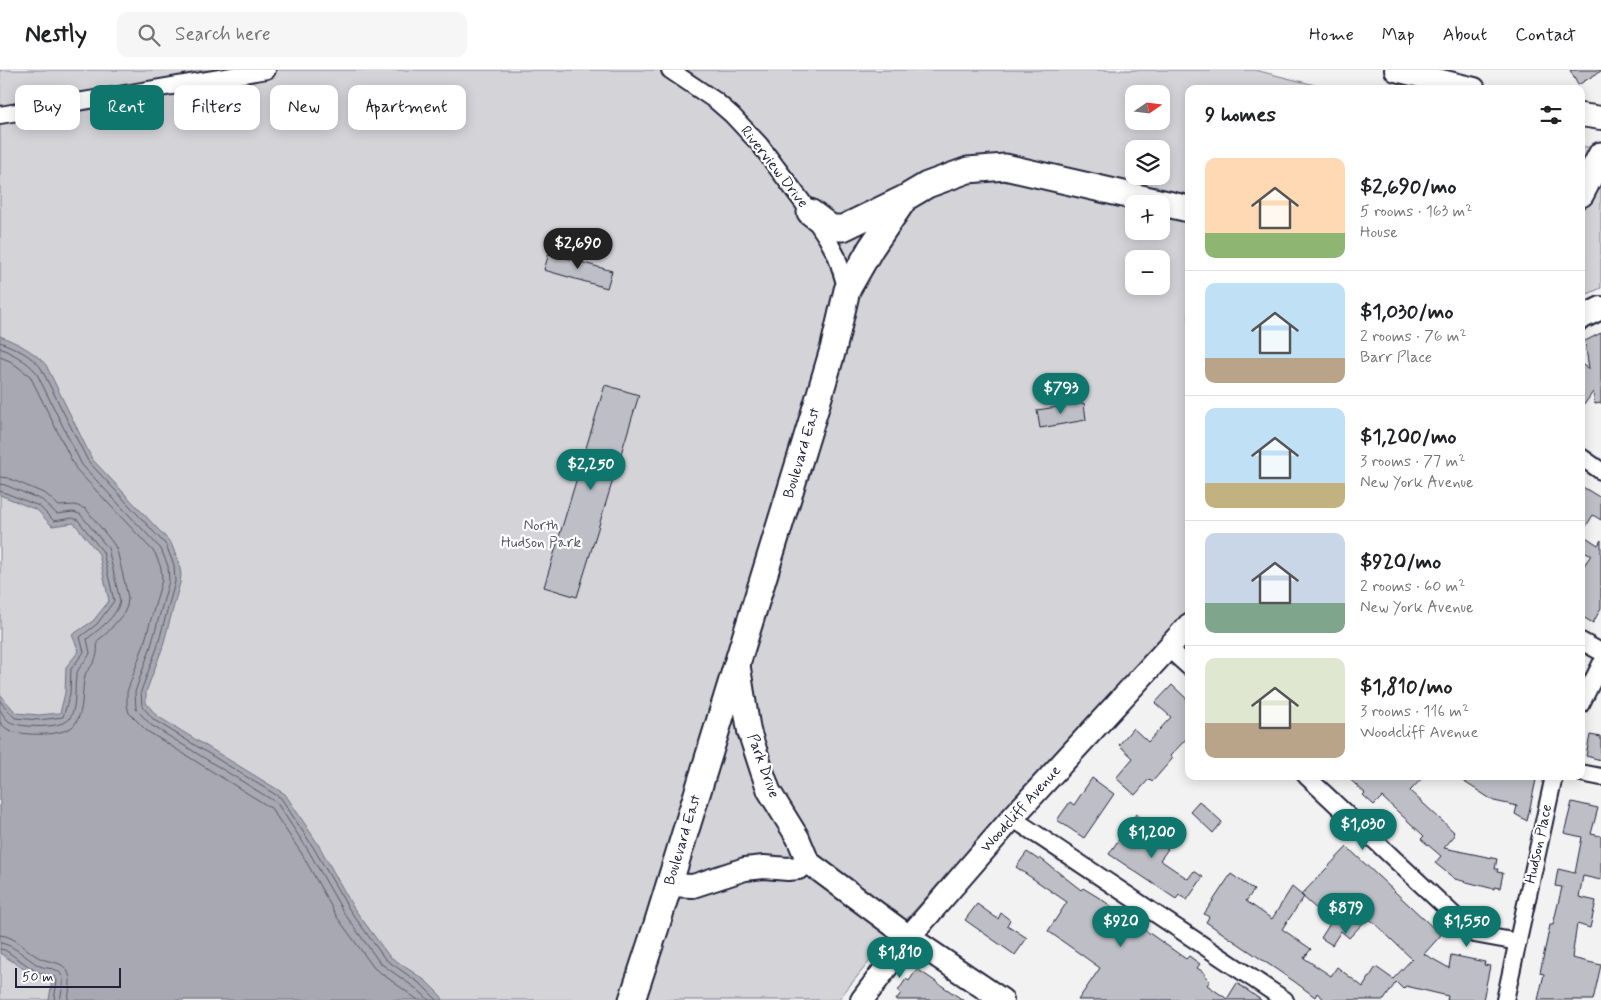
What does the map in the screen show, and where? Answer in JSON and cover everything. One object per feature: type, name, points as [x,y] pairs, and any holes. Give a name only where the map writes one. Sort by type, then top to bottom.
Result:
[{"type":"main road","points":[[1396,70],[1458,85]]},
{"type":"main road","points":[[1585,116],[1601,118]]},
{"type":"main road","points":[[1585,186],[1601,155]]},
{"type":"main road","name":"Boulevard East","points":[[632,1000],[738,662],[834,346],[847,290],[871,248],[905,198],[927,185],[968,170],[1005,167],[1185,208]]},
{"type":"main road","points":[[810,212],[831,228],[841,229],[905,198]]},
{"type":"main road","points":[[1585,316],[1601,308]]},
{"type":"main road","name":"Woodcliff Avenue","points":[[862,1000],[910,937],[1012,818],[1185,628]]},
{"type":"main road","name":"Park Drive","points":[[738,662],[749,731],[769,791],[798,838],[808,862]]},
{"type":"main road","points":[[669,885],[693,886],[745,869],[764,867],[798,868],[808,862],[910,937],[1002,1000]]},
{"type":"street","points":[[0,115],[267,70]]},
{"type":"street","name":"Riverview Drive","points":[[670,70],[716,101],[760,145],[810,212],[837,256],[847,290]]},
{"type":"street","points":[[1585,460],[1601,471]]},
{"type":"street","points":[[1585,642],[1601,652]]},
{"type":"street","points":[[1167,647],[1185,663]]},
{"type":"street","points":[[1585,696],[1601,664]]},
{"type":"street","points":[[1585,775],[1601,777]]},
{"type":"street","points":[[1310,780],[1474,934],[1518,942]]},
{"type":"street","name":"Hudson Place","points":[[1505,1000],[1553,780]]},
{"type":"street","points":[[1012,818],[1285,1000]]},
{"type":"green space","name":"North Hudson Park","points":[[0,70],[1255,70],[1315,85],[1185,85],[1185,612],[882,946],[838,1000],[0,1000]]},
{"type":"green space","points":[[1585,147],[1601,149],[1601,288],[1585,295]]},
{"type":"water","points":[[0,336],[31,352],[46,365],[92,459],[171,543],[179,563],[180,583],[162,649],[146,692],[146,703],[157,716],[285,794],[318,844],[353,907],[389,956],[426,981],[443,1000],[49,1000],[52,980],[36,977],[0,953],[0,694],[16,713],[39,715],[60,713],[65,693],[66,667],[79,651],[72,635],[93,621],[109,601],[99,554],[74,523],[52,526],[37,510],[0,495]]},
{"type":"building","points":[[1570,70],[1601,70],[1601,71],[1578,85]]},
{"type":"building","points":[[549,253],[612,271],[607,288],[544,270]]},
{"type":"building","points":[[1601,333],[1601,403],[1595,404],[1593,392],[1585,403],[1585,366],[1589,369],[1585,341]]},
{"type":"building","points":[[605,385],[639,395],[577,597],[544,587]]},
{"type":"building","points":[[1084,403],[1086,420],[1040,428],[1037,410]]},
{"type":"building","points":[[1585,488],[1601,498],[1601,520],[1593,515],[1585,528]]},
{"type":"building","points":[[1585,537],[1598,545],[1601,540],[1601,608],[1593,623],[1585,618],[1585,564],[1591,555],[1585,551]]},
{"type":"building","points":[[1172,685],[1185,697],[1185,740],[1170,756],[1173,758],[1152,782],[1149,779],[1135,795],[1116,778],[1133,758],[1119,745],[1133,728],[1148,742],[1171,717],[1155,703]]},
{"type":"building","points":[[1590,735],[1601,737],[1601,760],[1586,756]]},
{"type":"building","points":[[1092,778],[1114,794],[1084,838],[1057,820],[1070,802],[1074,805]]},
{"type":"building","points":[[1350,780],[1420,780],[1410,791],[1454,832],[1455,835],[1444,848],[1497,859],[1495,869],[1498,869],[1497,872],[1503,873],[1500,888],[1494,887],[1494,889],[1455,879],[1435,863],[1441,856],[1421,839],[1424,836],[1382,797],[1374,805],[1363,795],[1365,793]]},
{"type":"building","points":[[1461,780],[1536,780],[1527,821],[1515,814],[1517,806],[1494,801]]},
{"type":"building","points":[[1199,801],[1222,822],[1213,833],[1190,811]]},
{"type":"building","points":[[1572,802],[1598,808],[1591,834],[1601,836],[1601,880],[1583,876],[1579,897],[1596,901],[1590,928],[1577,924],[1572,958],[1601,965],[1593,1000],[1538,1000],[1544,974],[1540,973],[1550,925],[1553,925],[1562,887],[1555,886],[1558,869],[1575,873],[1582,837],[1564,833]]},
{"type":"building","points":[[1136,814],[1164,833],[1160,838],[1169,844],[1166,848],[1168,849],[1160,860],[1188,879],[1194,871],[1203,877],[1187,900],[1179,895],[1176,899],[1109,854]]},
{"type":"building","points":[[1347,847],[1441,935],[1424,954],[1449,968],[1451,955],[1485,962],[1484,965],[1490,966],[1483,1000],[1447,1000],[1448,996],[1406,986],[1403,989],[1396,982],[1384,1000],[1325,1000],[1317,993],[1315,997],[1206,922],[1209,917],[1204,914],[1231,874],[1254,890],[1246,901],[1272,919],[1292,887],[1301,895]],"holes":[[[1304,897],[1331,922],[1321,938],[1332,945],[1341,931],[1349,938],[1368,918],[1412,959],[1393,979],[1376,967],[1363,987],[1337,967],[1331,976],[1304,958],[1311,949],[1282,929]]]},
{"type":"building","points":[[1027,852],[1039,860],[1040,858],[1081,890],[1083,888],[1101,899],[1186,959],[1189,956],[1200,964],[1197,968],[1205,973],[1205,976],[1210,981],[1207,985],[1227,999],[1237,983],[1261,1000],[1078,1000],[1100,968],[1048,931],[1067,902],[1016,867]]},
{"type":"building","points":[[977,904],[998,919],[1001,913],[1010,920],[1007,925],[1027,938],[1015,955],[965,920]]},
{"type":"building","points":[[917,969],[963,1000],[896,1000],[901,993],[898,991],[906,979],[909,981]]}]
